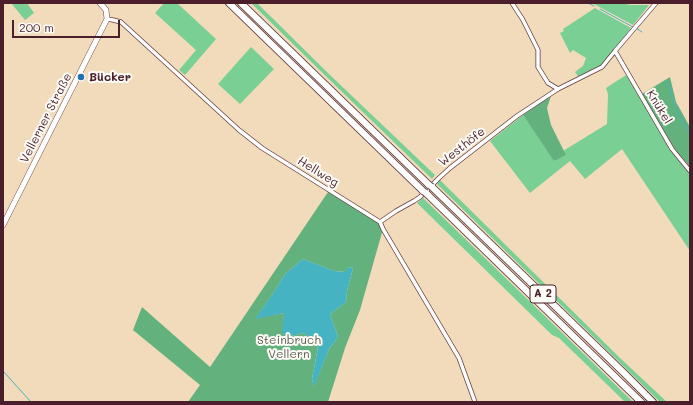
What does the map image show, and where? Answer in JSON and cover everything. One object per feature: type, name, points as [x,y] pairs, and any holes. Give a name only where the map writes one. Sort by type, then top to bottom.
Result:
[{"type":"highway","name":"A 2","points":[[229,3],[641,402]]},
{"type":"highway","name":"A 2","points":[[241,3],[624,372],[653,402]]},
{"type":"main road","points":[[100,3],[106,10],[107,19]]},
{"type":"main road","name":"Vellerner Straße","points":[[3,225],[107,19]]},
{"type":"street","points":[[512,3],[523,20],[538,50],[538,67],[548,83],[558,89]]},
{"type":"street","name":"Westhöfe","points":[[380,222],[420,197],[450,168],[517,116],[558,89],[602,67],[656,3]]},
{"type":"street","name":"Hellweg","points":[[107,19],[121,22],[239,130],[262,148],[380,222]]},
{"type":"street","name":"Knükel","points":[[615,51],[672,149],[690,170]]},
{"type":"street","points":[[380,222],[382,229],[459,358],[475,402]]},
{"type":"green space","points":[[11,3],[27,3],[34,13],[25,20]]},
{"type":"green space","points":[[164,3],[177,3],[216,39],[185,75],[179,70],[196,50],[155,13]]},
{"type":"green space","points":[[251,3],[257,3],[435,175],[432,179],[339,89]]},
{"type":"green space","points":[[592,3],[621,3],[631,5],[649,5],[633,25]]},
{"type":"green space","points":[[595,8],[631,28],[602,65],[579,78],[575,72],[583,66],[586,58],[573,50],[570,53],[560,33],[564,31],[563,29]]},
{"type":"green space","points":[[251,47],[274,69],[240,104],[218,84]]},
{"type":"green space","points":[[626,75],[671,150],[690,174],[690,251],[622,149],[585,179],[570,161],[530,193],[490,141],[523,115],[555,161],[563,151],[607,124],[608,94],[606,88]]},
{"type":"green space","points":[[670,77],[676,102],[690,127],[690,167],[674,148],[642,94]]},
{"type":"green space","points":[[551,96],[547,108],[551,125],[566,155],[554,161],[523,115]]},
{"type":"green space","points":[[440,180],[620,358],[667,402],[660,402],[437,184]]},
{"type":"green space","name":"Steinbruch Vellern","points":[[328,192],[380,222],[383,229],[360,310],[345,348],[328,402],[188,402],[200,385],[133,330],[142,307],[210,367]],"holes":[[[303,259],[334,271],[345,272],[349,267],[353,268],[347,291],[346,302],[330,314],[338,337],[329,349],[314,386],[312,379],[320,336],[313,339],[303,333],[291,336],[283,333],[284,313],[256,318],[285,274]]]},
{"type":"green space","points":[[423,198],[633,402],[625,402],[559,338],[552,335],[417,203]]},
{"type":"water","points":[[303,259],[334,271],[344,272],[349,267],[353,268],[347,291],[346,302],[330,314],[338,337],[329,349],[314,387],[312,379],[320,337],[313,339],[303,333],[291,336],[282,333],[284,313],[255,319],[285,274]]},
{"type":"waterway","points":[[588,3],[594,6]]},
{"type":"waterway","points":[[600,9],[633,27]]},
{"type":"waterway","points":[[636,28],[642,32]]},
{"type":"waterway","points":[[666,81],[670,87],[673,102],[690,133]]},
{"type":"waterway","points":[[3,371],[31,402]]},
{"type":"place","name":"Bücker","points":[[81,77]]}]
